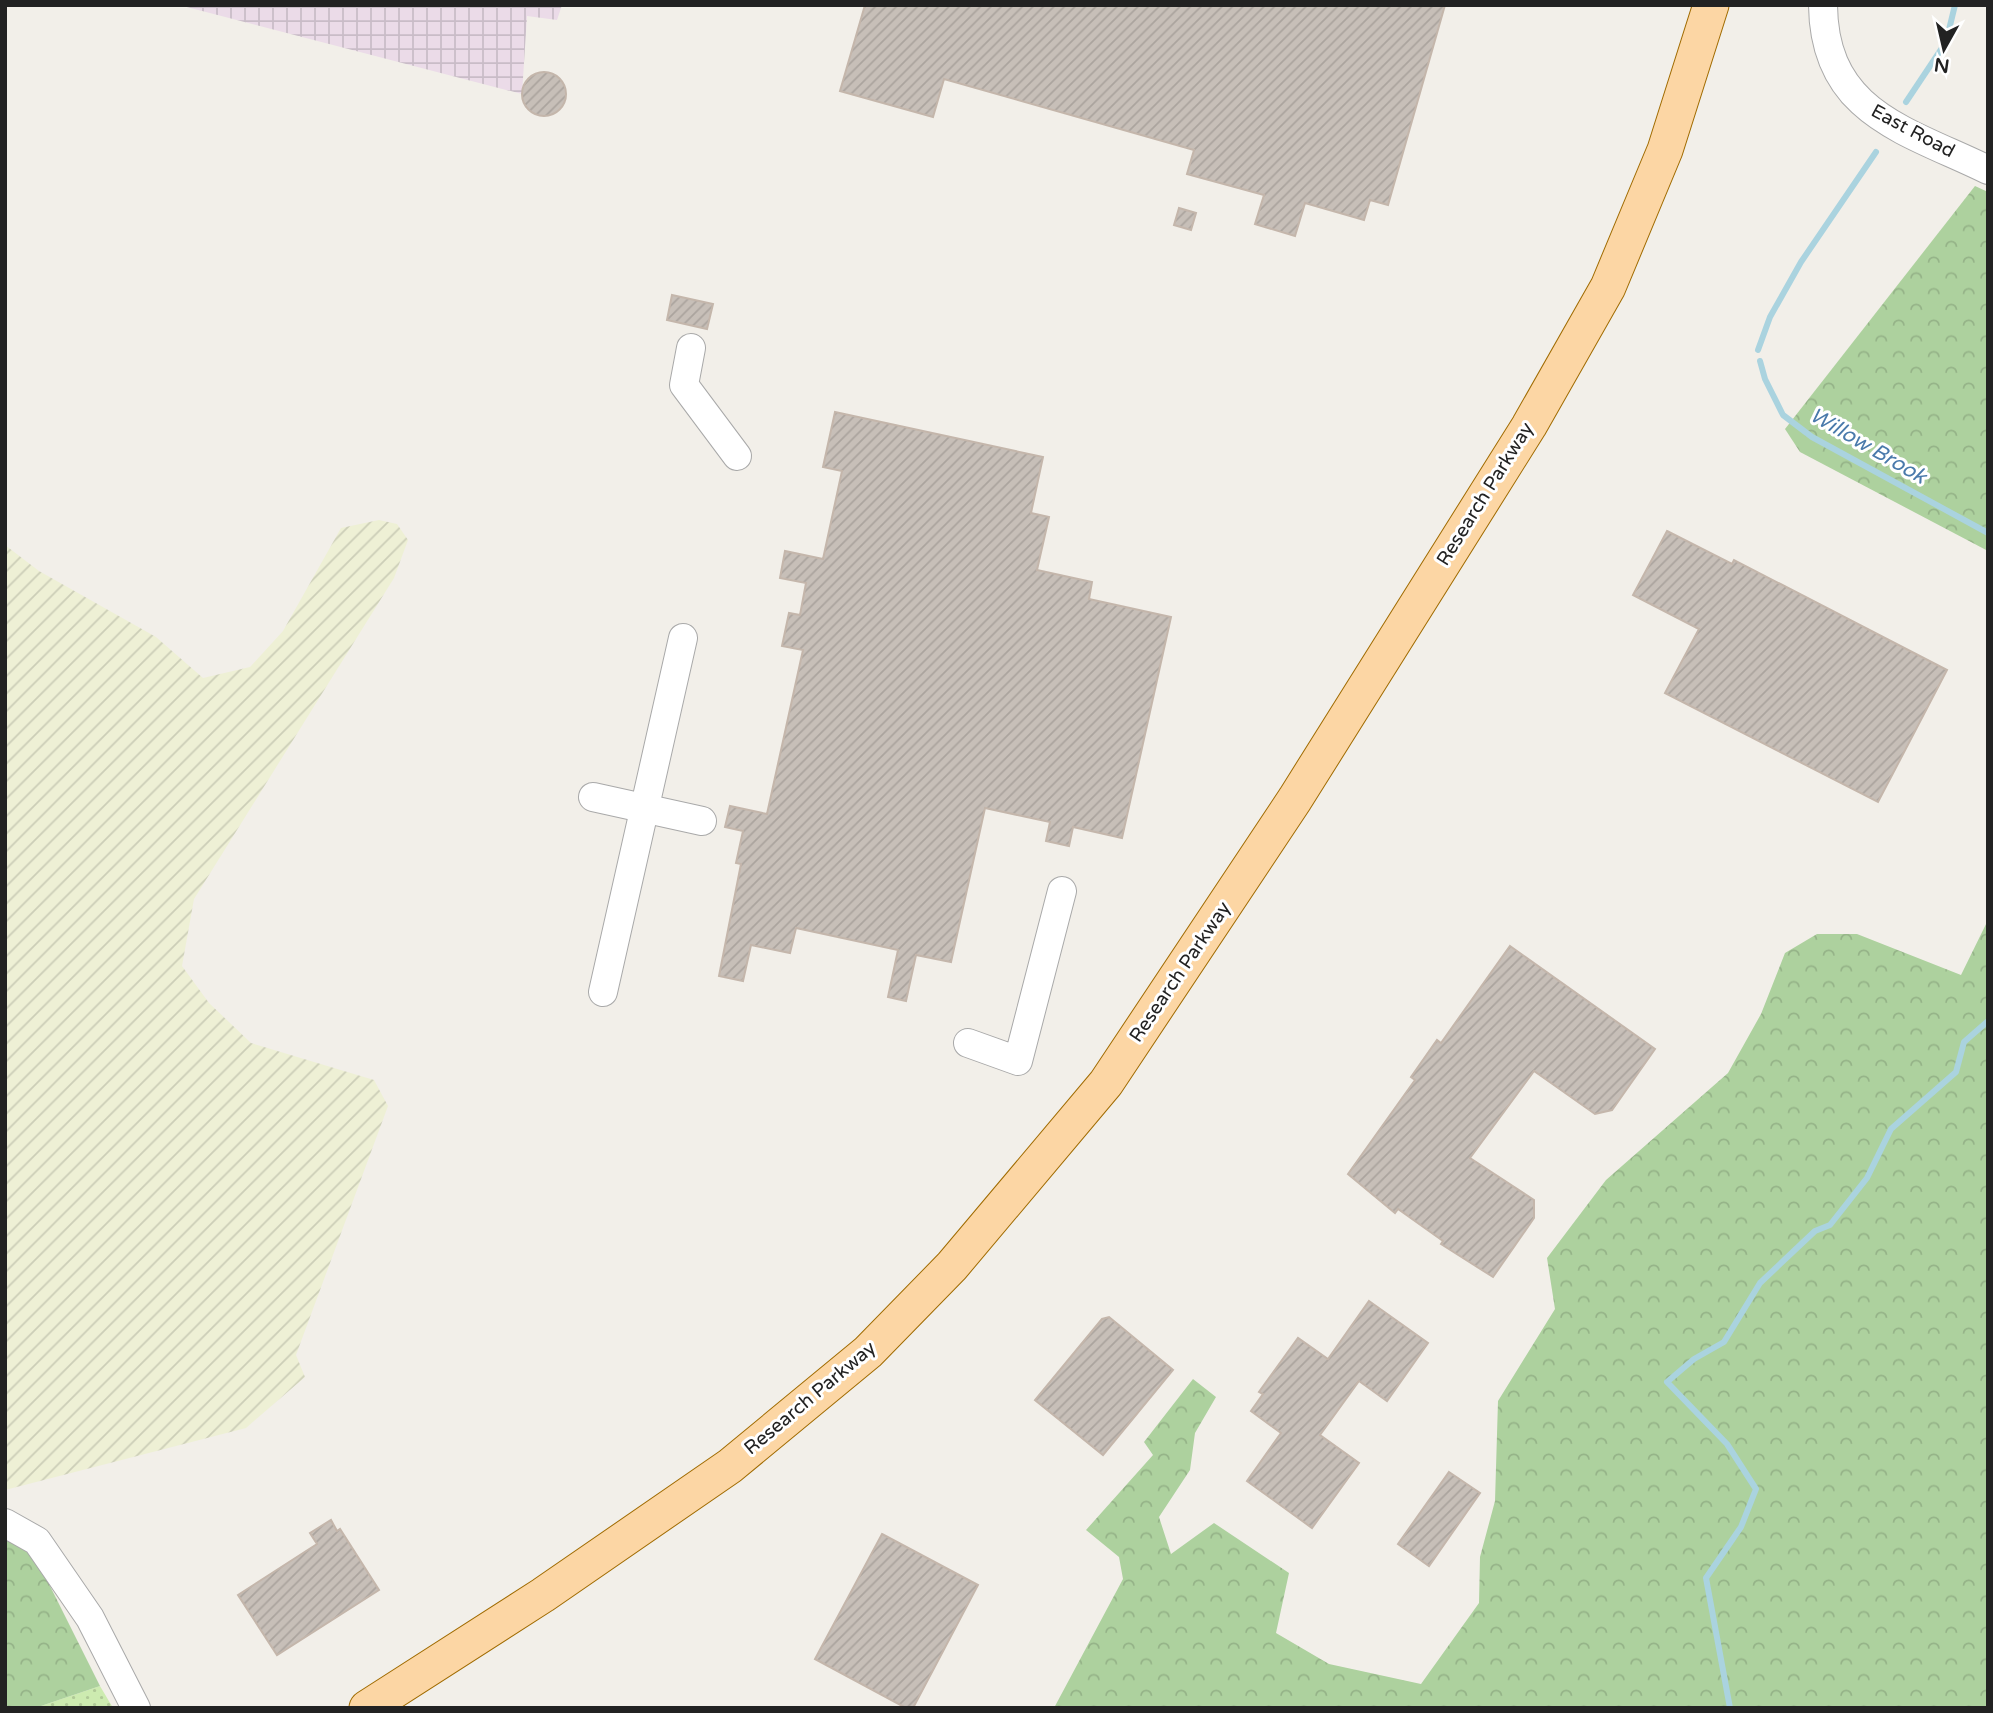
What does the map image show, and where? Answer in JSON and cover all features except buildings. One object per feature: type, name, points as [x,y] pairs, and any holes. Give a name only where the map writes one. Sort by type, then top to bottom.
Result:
[{"type":"main road","name":"Research Parkway","points":[[367,1708],[543,1595],[730,1466],[868,1352],[952,1266],[1106,1083],[1295,799],[1529,426],[1608,287],[1665,150],[1711,5]]},
{"type":"street","name":"East Road","points":[[1822,5],[1829,55],[1851,93],[1890,122],[1988,170]]},
{"type":"street","points":[[691,348],[684,386],[737,456]]},
{"type":"street","points":[[604,992],[683,638]]},
{"type":"street","points":[[593,797],[702,821]]},
{"type":"street","points":[[968,1043],[1018,1061],[1062,891]]},
{"type":"street","points":[[5,1523],[37,1541],[90,1618],[136,1708]]},
{"type":"shaded area","points":[[179,5],[562,5],[557,20],[527,16],[522,94]]},
{"type":"green space","points":[[1975,186],[1988,192],[1988,551],[1800,452],[1785,429]]},
{"type":"green space","points":[[379,520],[397,524],[408,540],[394,578],[194,899],[182,966],[209,1003],[251,1043],[374,1080],[388,1106],[296,1355],[305,1377],[246,1428],[5,1490],[5,545],[39,571],[156,637],[203,678],[250,667],[283,631],[341,528]]},
{"type":"green space","points":[[1988,920],[1988,1708],[1054,1708],[1123,1579],[1119,1557],[1086,1530],[1153,1455],[1144,1442],[1193,1379],[1216,1397],[1195,1433],[1190,1470],[1159,1517],[1171,1554],[1214,1523],[1289,1573],[1276,1633],[1329,1664],[1421,1684],[1479,1603],[1480,1557],[1495,1501],[1498,1401],[1555,1309],[1547,1258],[1606,1180],[1728,1073],[1761,1014],[1785,953],[1817,934],[1857,934],[1961,975]]},
{"type":"green space","points":[[5,1534],[30,1546],[100,1686],[35,1708],[5,1708]]},
{"type":"green space","points":[[100,1686],[113,1708],[35,1708]]},
{"type":"waterway","name":"Willow Brook","points":[[1906,102],[1946,42],[1955,5]]},
{"type":"waterway","name":"Willow Brook","points":[[1758,350],[1770,317],[1801,262],[1876,152]]},
{"type":"waterway","name":"Willow Brook","points":[[1760,361],[1765,379],[1783,415],[1812,437],[1988,533]]},
{"type":"waterway","name":"Willow Brook","points":[[1730,1708],[1706,1578],[1741,1527],[1756,1489],[1727,1444],[1667,1382],[1694,1359],[1724,1342],[1760,1283],[1815,1231],[1830,1225],[1867,1178],[1891,1129],[1956,1072],[1964,1042],[1988,1021]]}]
